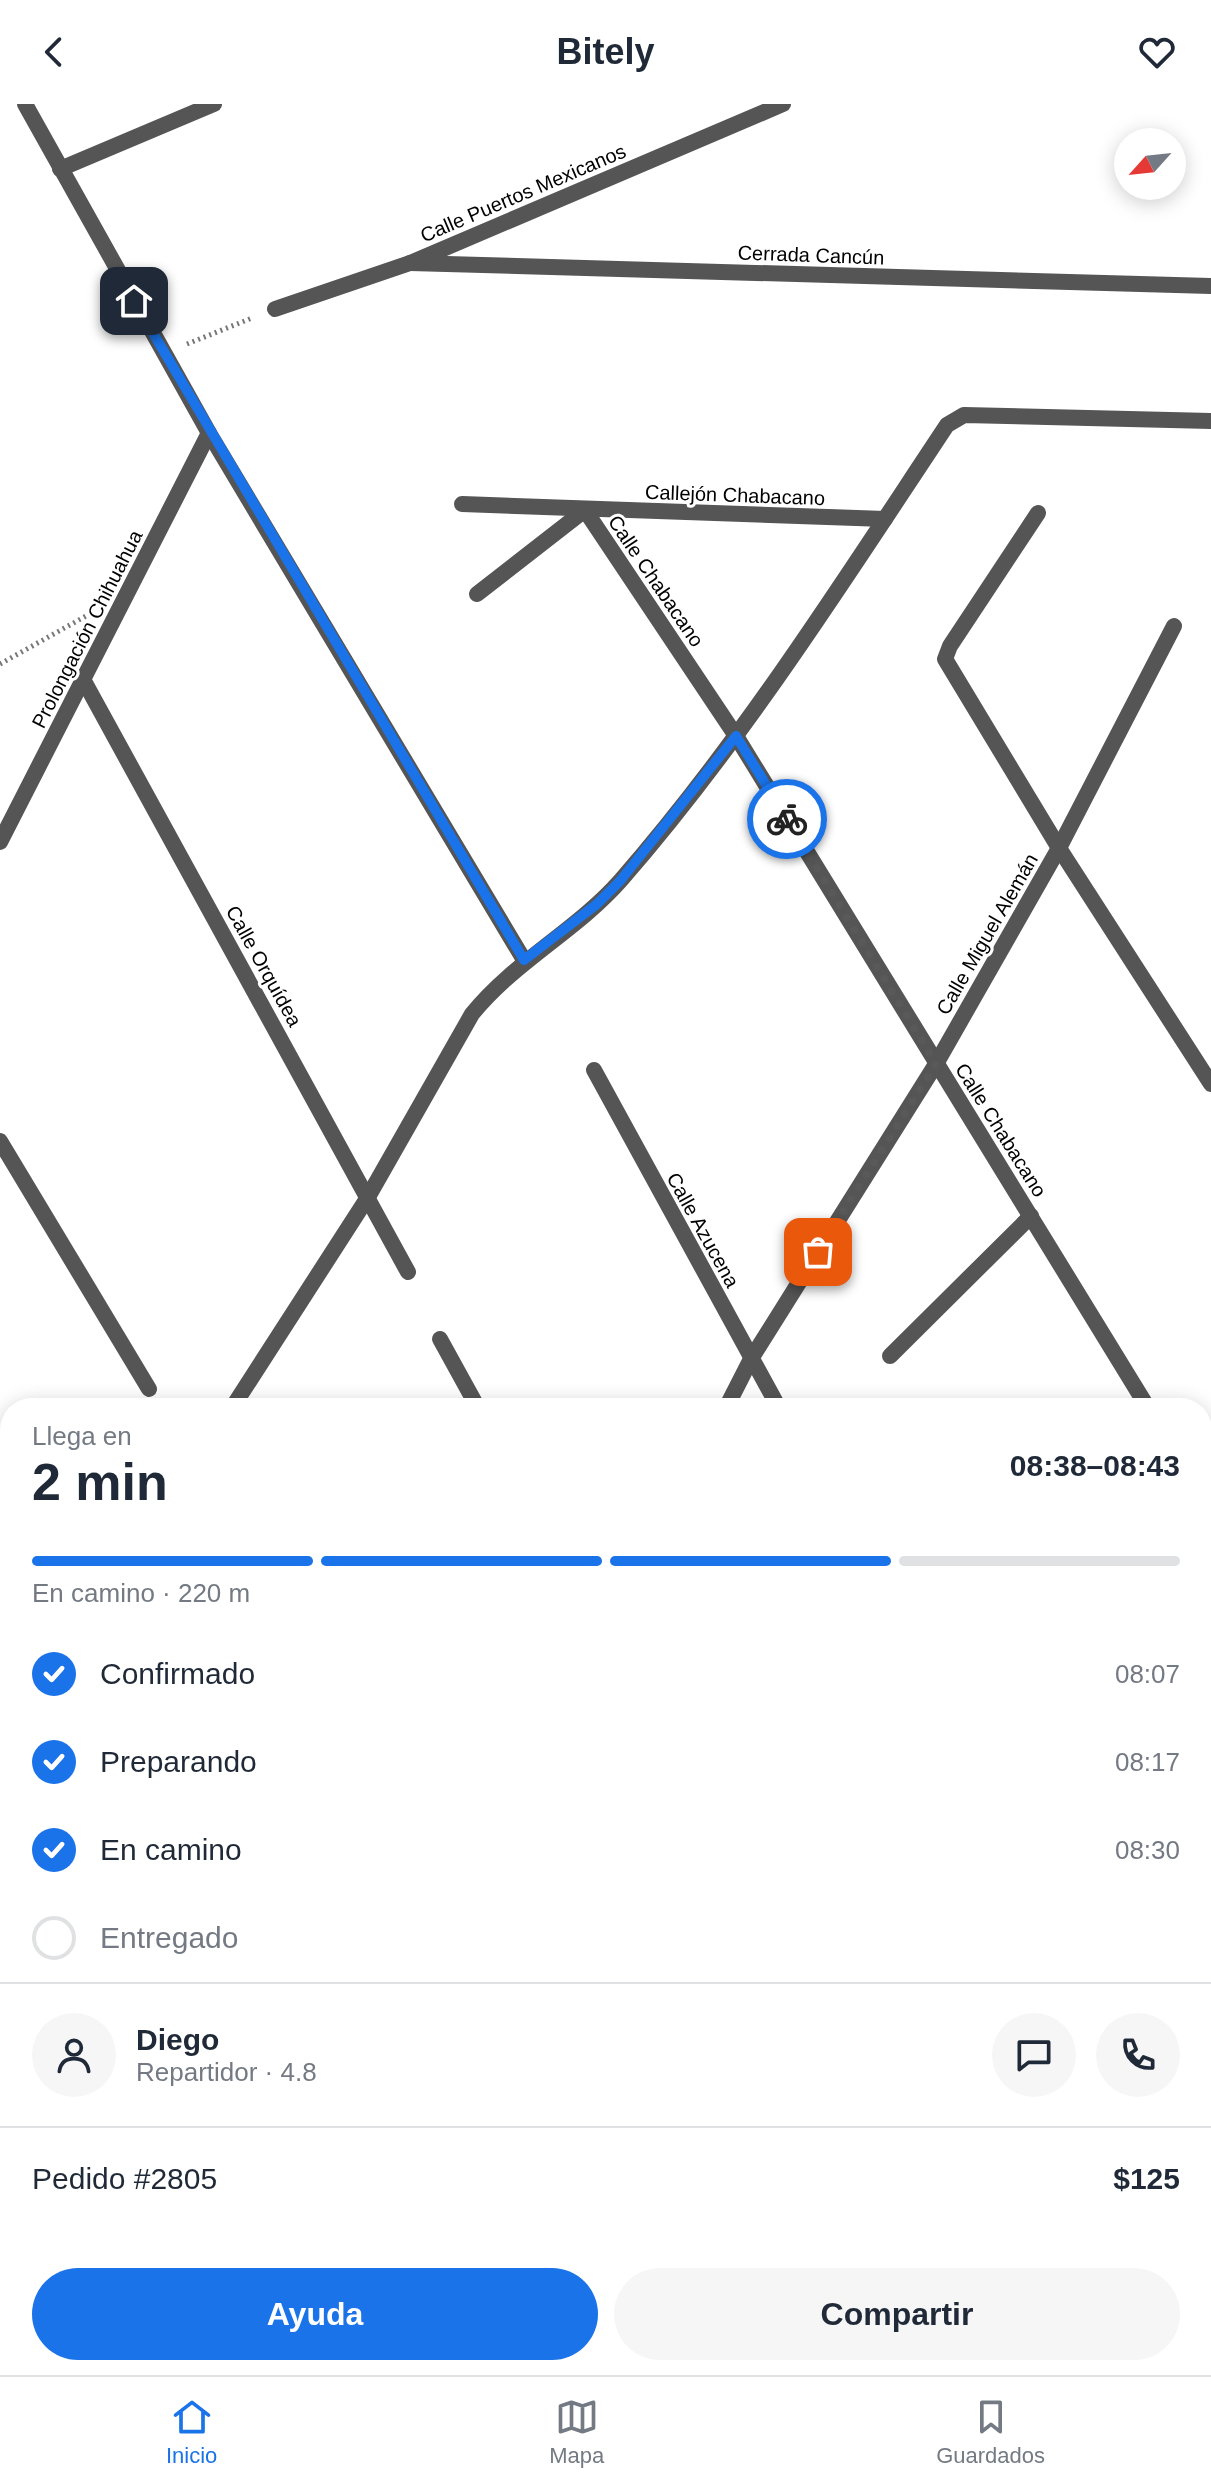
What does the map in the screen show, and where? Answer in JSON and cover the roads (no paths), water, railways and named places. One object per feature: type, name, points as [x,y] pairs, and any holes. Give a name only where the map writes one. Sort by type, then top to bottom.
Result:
[{"type":"street","points":[[25,104],[209,433],[524,960]]},
{"type":"street","points":[[60,169],[214,104]]},
{"type":"street","name":"Calle Puertos Mexicanos","points":[[275,309],[410,263],[783,104]]},
{"type":"street","name":"Cerrada Cancún","points":[[410,263],[1211,286]]},
{"type":"street","points":[[238,1398],[368,1197],[472,1014],[492,989],[524,960],[597,904],[620,881],[736,736],[954,419],[964,415],[1211,421]]},
{"type":"street","name":"Prolongación Chihuahua","points":[[0,842],[209,433]]},
{"type":"street","name":"Callejón Chabacano","points":[[462,504],[885,519]]},
{"type":"street","points":[[477,594],[585,510]]},
{"type":"street","name":"Calle Chabacano","points":[[585,510],[736,736],[1142,1398]]},
{"type":"street","points":[[1038,513],[950,646],[945,659],[1059,848],[1211,1084]]},
{"type":"street","name":"Calle Miguel Alemán","points":[[731,1398],[751,1359],[936,1064],[1059,848],[1174,626]]},
{"type":"street","name":"Calle Orquídea","points":[[84,681],[408,1272]]},
{"type":"street","name":"Calle Azucena","points":[[594,1070],[773,1398]]},
{"type":"street","points":[[0,1141],[149,1389]]},
{"type":"street","points":[[890,1356],[1031,1216]]},
{"type":"street","points":[[440,1339],[472,1398]]}]
